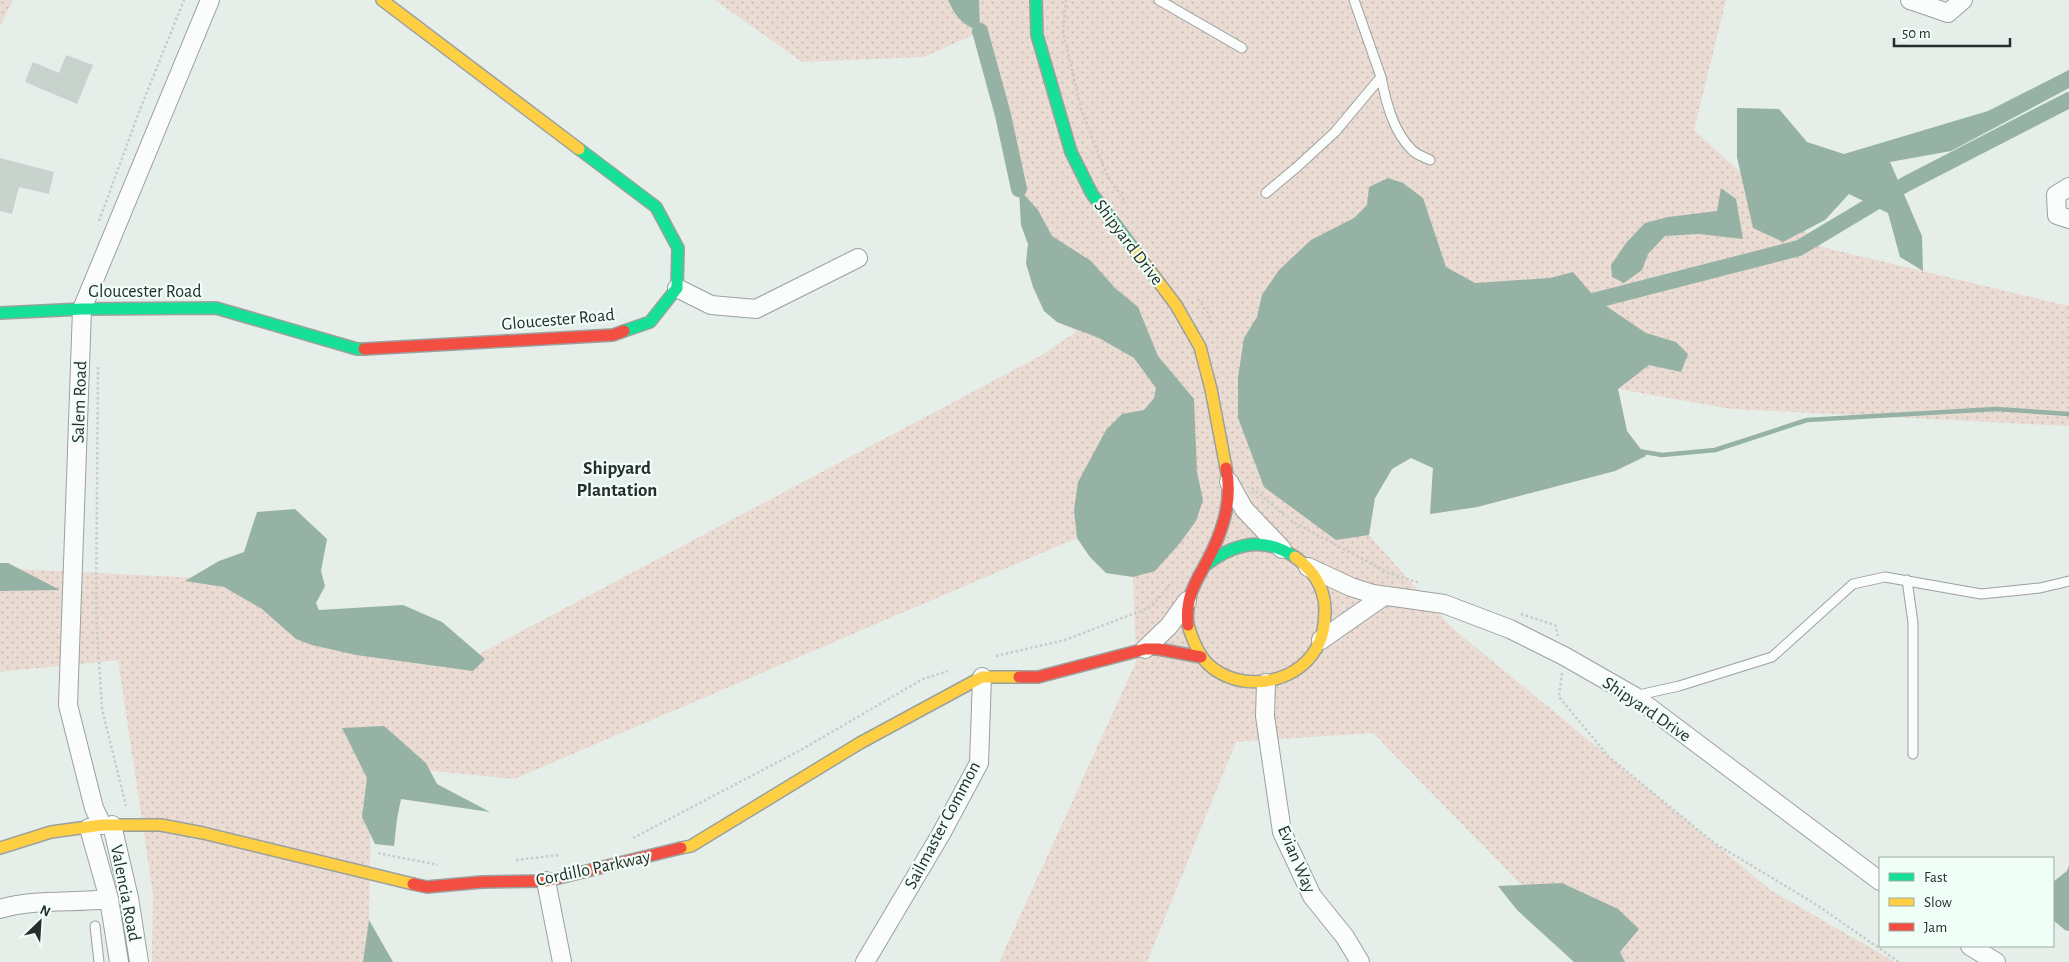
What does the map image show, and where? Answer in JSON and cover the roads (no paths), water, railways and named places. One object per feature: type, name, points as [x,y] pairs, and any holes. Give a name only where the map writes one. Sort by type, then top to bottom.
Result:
[{"type":"street","name":"Salem Road","points":[[101,826],[94,808],[68,705],[82,309],[210,0]]},
{"type":"street","points":[[382,0],[656,207],[678,248],[677,288],[711,305],[756,309],[858,258]]},
{"type":"street","name":"Shipyard Drive","points":[[1036,0],[1037,35],[1071,152],[1092,194],[1176,305],[1200,347],[1211,389],[1229,481],[1220,533],[1206,565]]},
{"type":"street","points":[[1910,0],[1948,14],[1963,0]]},
{"type":"street","points":[[2069,187],[2056,195],[2057,216],[2069,219]]},
{"type":"street","name":"Gloucester Road","points":[[0,313],[82,309],[216,308],[357,349],[613,335],[650,322],[677,288]]},
{"type":"street","name":"Shipyard Drive","points":[[1229,481],[1244,509],[1283,549]]},
{"type":"street","points":[[1262,544],[1283,549],[1301,560],[1315,576],[1324,595],[1326,616],[1321,640],[1308,660],[1289,676],[1266,683],[1248,683],[1230,678],[1214,670],[1201,657],[1193,642],[1187,621],[1187,601],[1194,582],[1206,565],[1222,552],[1241,545],[1262,544]]},
{"type":"street","name":"Shipyard Drive","points":[[1307,567],[1350,587],[1384,596],[1444,604],[1510,629],[1564,656],[1634,696],[1879,879]]},
{"type":"street","points":[[1321,640],[1384,596]]},
{"type":"street","name":"Cordillo Parkway","points":[[1145,649],[1169,626],[1187,601]]},
{"type":"street","name":"Cordillo Parkway","points":[[0,848],[51,832],[101,826],[169,827],[426,887],[482,882],[546,881],[691,846],[860,743],[982,677],[1038,678],[1145,649],[1158,648],[1201,657]]},
{"type":"street","name":"Sailmaster Common","points":[[865,962],[941,834],[979,762],[982,677]]},
{"type":"street","name":"Evian Way","points":[[1266,683],[1265,716],[1282,832],[1312,896],[1345,937],[1360,962]]},
{"type":"street","name":"Valencia Road","points":[[101,826],[109,899],[119,962]]},
{"type":"street","name":"Valencia Road","points":[[101,826],[129,898],[139,962]]},
{"type":"street","points":[[546,881],[562,962]]},
{"type":"street","points":[[0,909],[21,904],[83,902],[109,899]]},
{"type":"street","points":[[1972,947],[1996,962]]},
{"type":"lane","points":[[1159,0],[1242,48]]},
{"type":"lane","points":[[1354,0],[1381,77],[1386,100],[1400,135],[1414,152],[1430,160]]},
{"type":"lane","points":[[1266,192],[1297,168],[1335,132],[1381,77]]},
{"type":"lane","points":[[1634,696],[1679,686],[1772,656],[1853,584],[1885,577],[1980,594],[2040,588],[2069,581]]},
{"type":"lane","points":[[1907,580],[1913,623],[1913,754]]},
{"type":"lane","points":[[95,926],[99,962]]},
{"type":"waterway","points":[[980,31],[1003,115],[1019,189]]},
{"type":"waterway","points":[[1597,300],[1799,248],[1906,184],[2069,100]]},
{"type":"waterway","points":[[1638,451],[1662,455],[1715,450],[1807,420],[1996,409],[2069,414]]},
{"type":"district","name":"Shipyard Plantation","points":[[617,478]]}]
